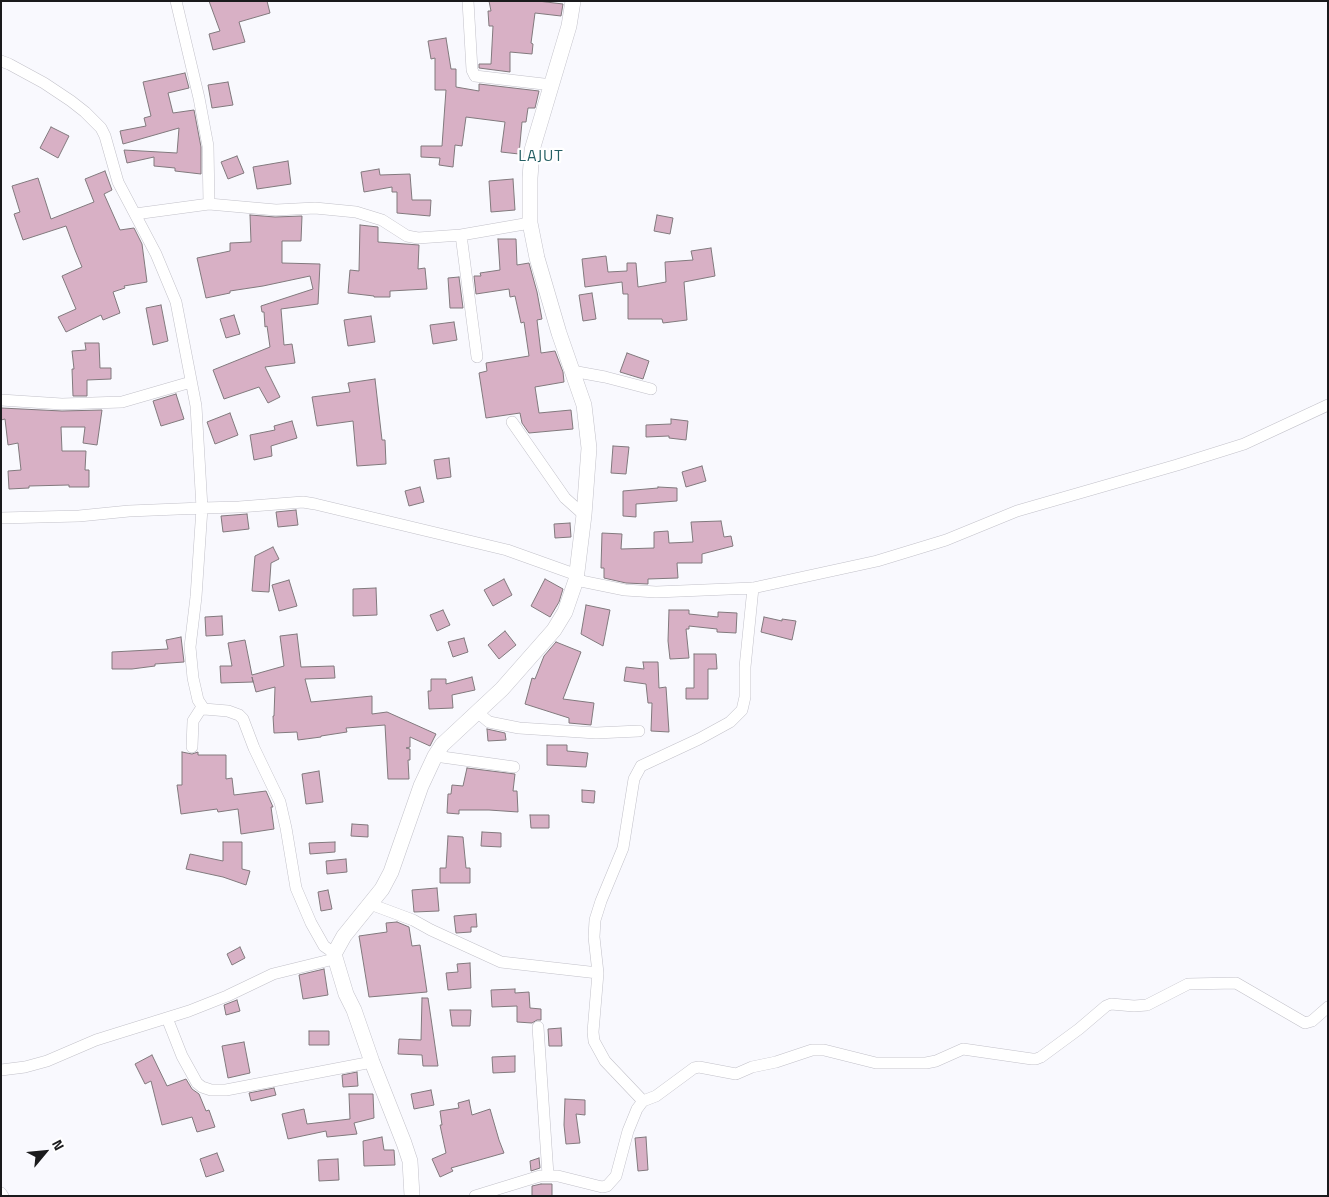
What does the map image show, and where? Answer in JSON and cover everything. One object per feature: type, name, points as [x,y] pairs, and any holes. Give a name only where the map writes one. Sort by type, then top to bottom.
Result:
[{"type":"street","points":[[176,1],[199,98],[208,146],[209,204]]},
{"type":"street","points":[[468,1],[472,70],[475,76],[552,85]]},
{"type":"street","points":[[1,1070],[25,1067],[47,1060],[96,1040],[167,1018],[227,996],[273,974],[334,956],[347,932],[382,888],[390,872],[421,786],[442,745],[502,688],[554,630],[564,612],[576,578],[584,515],[589,448],[584,405],[559,333],[530,223],[530,178],[532,150],[569,26],[573,1]]},
{"type":"street","points":[[1,61],[44,83],[71,101],[100,128],[105,136],[118,182],[165,272],[176,302],[196,406],[202,508],[196,597],[190,647],[193,678],[198,700],[202,708],[234,712],[243,719],[254,748],[280,802],[296,888],[311,923],[324,946],[334,956],[346,994],[354,1010],[410,1161],[412,1196]]},
{"type":"street","points":[[135,214],[209,204],[276,210],[315,208],[356,212],[382,220],[412,238],[461,235],[530,223]]},
{"type":"street","points":[[461,235],[477,356]]},
{"type":"street","points":[[572,371],[651,389]]},
{"type":"street","points":[[1,400],[62,404],[122,402],[191,382]]},
{"type":"street","points":[[1,518],[79,516],[130,510],[239,507],[303,502],[507,550],[576,578],[624,590],[656,592],[753,588],[877,561],[946,540],[1017,511],[1244,444],[1327,407]]},
{"type":"street","points":[[512,422],[565,498],[584,515]]},
{"type":"street","points":[[643,1101],[605,1061],[594,1041],[593,1032],[598,973],[594,937],[595,920],[623,848],[634,779],[641,766],[699,739],[730,722],[742,710],[745,697],[745,668],[753,588]]},
{"type":"street","points":[[192,747],[193,721],[202,708]]},
{"type":"street","points":[[479,709],[483,717],[489,722],[519,728],[596,733],[639,731]]},
{"type":"street","points":[[435,756],[514,767]]},
{"type":"street","points":[[370,904],[413,920],[501,962],[598,973]]},
{"type":"street","points":[[475,1196],[548,1175],[594,1186],[607,1186],[616,1176],[628,1131],[637,1109],[643,1101],[656,1096],[694,1068],[706,1068],[736,1074],[761,1064],[776,1062],[812,1050],[824,1050],[876,1063],[926,1063],[936,1061],[963,1049],[1036,1059],[1079,1029],[1106,1006],[1111,1004],[1147,1005],[1188,984],[1236,983],[1305,1023],[1312,1021],[1328,1007]]},
{"type":"street","points":[[167,1018],[182,1056],[197,1083],[211,1090],[226,1090],[372,1062]]},
{"type":"street","points":[[538,1027],[548,1175]]},
{"type":"building","points":[[209,1],[267,1],[270,13],[239,22],[245,42],[213,50],[209,34],[220,31]]},
{"type":"building","points":[[489,1],[538,1],[563,4],[561,16],[535,13],[531,43],[533,44],[532,54],[510,52],[510,72],[479,68],[479,64],[491,64],[493,26],[489,26],[488,11],[491,11]]},
{"type":"building","points":[[446,38],[451,69],[456,69],[456,87],[479,91],[479,84],[539,91],[535,108],[528,108],[526,122],[522,122],[519,154],[501,152],[505,122],[466,117],[462,146],[455,145],[453,167],[439,165],[440,158],[421,157],[421,146],[442,146],[446,90],[435,90],[435,58],[431,59],[428,41]]},
{"type":"building","points":[[185,73],[189,88],[168,93],[173,113],[194,110],[201,147],[201,174],[175,171],[175,168],[154,166],[154,157],[127,163],[124,150],[177,153],[179,128],[123,144],[120,131],[146,126],[144,118],[151,116],[143,82]]},
{"type":"building","points":[[228,82],[233,105],[212,108],[208,85]]},
{"type":"building","points":[[51,127],[69,136],[58,158],[40,148]]},
{"type":"building","points":[[237,156],[244,173],[228,179],[221,162]]},
{"type":"building","points":[[288,161],[291,184],[257,189],[253,167]]},
{"type":"building","points":[[379,169],[380,175],[410,174],[412,200],[431,200],[430,216],[397,213],[397,192],[392,192],[392,187],[364,192],[361,172]]},
{"type":"building","points":[[105,171],[112,190],[104,194],[120,230],[134,228],[142,244],[147,282],[124,286],[125,288],[113,292],[120,313],[103,320],[101,315],[66,332],[58,317],[76,309],[62,276],[82,267],[66,226],[23,240],[14,214],[20,212],[12,186],[38,178],[51,219],[94,202],[85,179]]},
{"type":"building","points":[[513,179],[515,210],[491,212],[489,181]]},
{"type":"building","points":[[250,215],[275,217],[302,216],[301,241],[282,241],[282,263],[320,264],[318,304],[281,309],[284,345],[292,344],[295,363],[265,367],[280,397],[268,403],[259,387],[224,399],[213,370],[270,347],[267,326],[265,327],[264,312],[262,312],[261,306],[313,289],[310,276],[230,291],[230,293],[206,298],[197,258],[230,251],[230,243],[251,242]]},
{"type":"building","points":[[657,215],[673,218],[670,234],[654,231]]},
{"type":"building","points":[[360,225],[378,227],[378,242],[419,245],[418,269],[425,268],[427,289],[390,291],[390,297],[374,297],[348,293],[350,270],[359,271]]},
{"type":"building","points":[[498,239],[516,239],[517,265],[529,263],[542,319],[537,320],[541,353],[555,351],[563,372],[564,382],[535,387],[539,413],[571,410],[573,429],[529,433],[522,423],[520,413],[486,418],[479,373],[487,371],[486,363],[529,356],[524,322],[521,323],[515,296],[510,297],[509,289],[476,294],[474,276],[481,276],[480,273],[500,270]]},
{"type":"building","points":[[711,248],[715,276],[684,282],[687,320],[663,323],[662,319],[628,319],[628,294],[623,294],[622,282],[585,287],[582,259],[606,256],[608,272],[627,271],[627,263],[636,263],[638,287],[666,282],[665,262],[693,260],[691,251]]},
{"type":"building","points":[[459,277],[463,308],[450,308],[448,278]]},
{"type":"building","points":[[592,293],[596,319],[583,321],[579,295]]},
{"type":"building","points":[[161,305],[168,341],[153,345],[146,308]]},
{"type":"building","points":[[234,315],[240,334],[226,338],[220,319]]},
{"type":"building","points":[[371,316],[375,342],[348,346],[344,320]]},
{"type":"building","points":[[454,322],[457,340],[433,344],[430,325]]},
{"type":"building","points":[[85,343],[99,343],[100,368],[111,368],[111,379],[87,380],[87,396],[73,396],[72,369],[74,369],[72,351],[86,350]]},
{"type":"building","points":[[627,353],[649,361],[643,379],[620,372]]},
{"type":"building","points":[[375,379],[382,440],[385,440],[386,464],[357,466],[353,421],[317,426],[312,397],[350,392],[348,383]]},
{"type":"building","points":[[176,394],[184,419],[161,426],[153,401]]},
{"type":"building","points":[[1,408],[62,411],[102,410],[97,445],[83,443],[85,427],[61,427],[62,451],[86,451],[85,470],[89,470],[89,487],[69,487],[69,485],[29,486],[29,488],[9,489],[8,471],[21,470],[18,443],[8,445],[5,419],[1,420]]},
{"type":"building","points":[[230,413],[238,435],[215,444],[207,422]]},
{"type":"building","points":[[671,419],[688,421],[686,440],[669,438],[669,436],[646,437],[646,425],[671,424]]},
{"type":"building","points":[[292,421],[297,438],[271,446],[272,456],[254,460],[250,435],[275,430],[274,426]]},
{"type":"building","points":[[613,446],[629,447],[626,474],[611,473]]},
{"type":"building","points":[[449,458],[451,477],[437,479],[434,460]]},
{"type":"building","points":[[702,466],[706,481],[686,487],[682,472]]},
{"type":"building","points":[[420,487],[424,502],[409,506],[405,491]]},
{"type":"building","points":[[658,487],[677,488],[677,501],[636,504],[636,517],[623,516],[623,491]]},
{"type":"building","points":[[296,510],[298,525],[278,527],[276,512]]},
{"type":"building","points":[[247,514],[249,529],[223,532],[221,516]]},
{"type":"building","points":[[721,521],[724,537],[731,536],[733,546],[702,554],[702,563],[677,563],[678,578],[648,579],[648,584],[626,583],[604,578],[604,568],[601,568],[602,533],[622,534],[621,549],[654,548],[654,532],[668,531],[669,543],[693,542],[691,522]]},
{"type":"building","points":[[570,523],[571,537],[555,538],[554,524]]},
{"type":"building","points":[[273,547],[279,559],[271,563],[269,592],[252,591],[255,556]]},
{"type":"building","points":[[504,579],[512,595],[493,606],[484,590]]},
{"type":"building","points":[[545,579],[563,589],[559,602],[550,617],[531,606]]},
{"type":"building","points":[[289,580],[297,606],[279,611],[272,585]]},
{"type":"building","points":[[376,588],[377,615],[353,616],[353,589]]},
{"type":"building","points":[[586,605],[610,610],[603,646],[581,634]]},
{"type":"building","points":[[443,610],[450,625],[437,631],[430,615]]},
{"type":"building","points":[[669,610],[689,610],[689,614],[718,617],[718,612],[737,613],[736,633],[717,632],[717,629],[689,626],[689,629],[686,629],[689,658],[670,659],[668,641]]},
{"type":"building","points":[[222,616],[223,635],[206,636],[205,617]]},
{"type":"building","points":[[764,617],[782,621],[782,619],[796,621],[792,640],[761,632]]},
{"type":"building","points":[[505,631],[516,645],[499,659],[488,645]]},
{"type":"building","points":[[297,634],[301,667],[334,666],[335,678],[305,679],[311,702],[372,696],[372,714],[387,712],[436,734],[430,746],[410,737],[410,747],[406,748],[410,749],[410,760],[408,760],[409,779],[388,779],[385,725],[346,728],[347,732],[298,740],[297,732],[274,733],[275,687],[256,692],[252,677],[253,682],[221,683],[220,666],[232,666],[228,643],[245,640],[252,675],[284,666],[280,636]]},
{"type":"building","points":[[181,637],[184,662],[155,664],[155,666],[132,669],[112,669],[112,652],[168,649],[166,640]]},
{"type":"building","points":[[464,638],[468,652],[453,657],[448,642]]},
{"type":"building","points":[[556,642],[581,652],[563,699],[594,703],[591,725],[569,723],[569,718],[525,704],[532,678],[535,679],[544,656]]},
{"type":"building","points":[[694,654],[716,654],[717,669],[708,669],[708,699],[686,699],[686,688],[694,688]]},
{"type":"building","points":[[643,662],[658,662],[659,688],[666,687],[669,732],[651,731],[652,703],[648,703],[646,684],[624,681],[626,667],[644,669]]},
{"type":"building","points":[[472,677],[475,690],[452,695],[453,708],[429,709],[428,691],[431,691],[431,679],[446,679],[446,684]]},
{"type":"building","points":[[487,729],[505,733],[506,740],[488,741]]},
{"type":"building","points":[[547,745],[567,745],[567,751],[588,753],[586,767],[547,765]]},
{"type":"building","points":[[182,752],[192,754],[198,752],[198,755],[226,755],[226,779],[232,778],[234,795],[266,791],[273,807],[271,807],[274,829],[241,834],[238,809],[218,812],[217,809],[181,814],[177,785],[182,785]]},
{"type":"building","points":[[467,768],[515,774],[513,791],[517,791],[518,812],[459,810],[459,814],[447,813],[448,794],[451,794],[452,785],[463,786]]},
{"type":"building","points":[[319,771],[323,802],[306,804],[302,774]]},
{"type":"building","points":[[582,790],[595,791],[594,803],[582,802]]},
{"type":"building","points":[[530,815],[549,815],[549,828],[531,828]]},
{"type":"building","points":[[352,824],[368,825],[368,837],[351,836]]},
{"type":"building","points":[[482,832],[501,833],[501,847],[481,846]]},
{"type":"building","points":[[448,836],[463,837],[466,868],[470,868],[470,883],[440,883],[440,868],[446,868]]},
{"type":"building","points":[[223,842],[242,842],[242,869],[250,871],[246,885],[223,877],[186,869],[190,854],[223,861]]},
{"type":"building","points":[[335,842],[335,852],[310,854],[309,843]]},
{"type":"building","points":[[346,859],[347,872],[327,874],[326,861]]},
{"type":"building","points":[[437,888],[439,911],[414,912],[412,890]]},
{"type":"building","points":[[328,890],[332,909],[321,911],[318,892]]},
{"type":"building","points":[[476,914],[477,927],[471,927],[471,932],[456,933],[454,916]]},
{"type":"building","points":[[397,922],[409,927],[412,946],[420,945],[427,992],[369,997],[359,936],[387,932],[386,923]]},
{"type":"building","points":[[240,947],[245,958],[232,965],[227,954]]},
{"type":"building","points":[[470,963],[471,988],[448,990],[446,973],[458,972],[457,964]]},
{"type":"building","points":[[324,969],[328,995],[303,999],[299,975]]},
{"type":"building","points":[[515,989],[515,993],[529,992],[530,1008],[541,1009],[541,1020],[532,1023],[517,1022],[517,1006],[492,1007],[491,990]]},
{"type":"building","points":[[422,998],[428,998],[438,1066],[423,1066],[422,1055],[398,1054],[399,1039],[421,1040]]},
{"type":"building","points":[[237,1000],[240,1011],[226,1015],[224,1005]]},
{"type":"building","points":[[450,1010],[471,1010],[470,1026],[452,1026]]},
{"type":"building","points":[[561,1028],[562,1046],[549,1046],[548,1029]]},
{"type":"building","points":[[309,1031],[329,1031],[329,1045],[309,1045]]},
{"type":"building","points":[[244,1042],[250,1073],[228,1078],[222,1046]]},
{"type":"building","points":[[152,1055],[167,1086],[186,1079],[192,1089],[199,1094],[206,1111],[209,1110],[215,1127],[197,1132],[192,1117],[162,1125],[151,1081],[145,1084],[135,1064]]},
{"type":"building","points":[[515,1056],[515,1072],[493,1073],[492,1057]]},
{"type":"building","points":[[357,1072],[358,1086],[343,1087],[342,1075]]},
{"type":"building","points":[[274,1088],[276,1095],[251,1101],[249,1093]]},
{"type":"building","points":[[431,1090],[434,1105],[414,1109],[411,1094]]},
{"type":"building","points":[[349,1094],[373,1094],[374,1118],[354,1123],[357,1134],[327,1137],[326,1131],[288,1139],[282,1114],[304,1109],[307,1124],[350,1119]]},
{"type":"building","points":[[565,1099],[585,1100],[585,1115],[576,1114],[580,1143],[566,1144],[564,1125]]},
{"type":"building","points":[[469,1100],[472,1115],[490,1109],[504,1153],[451,1168],[453,1171],[440,1177],[432,1159],[446,1153],[440,1125],[442,1125],[440,1111],[459,1108],[458,1103]]},
{"type":"building","points":[[382,1137],[384,1150],[394,1150],[395,1165],[364,1166],[363,1141]]},
{"type":"building","points":[[646,1137],[648,1170],[638,1171],[635,1138]]},
{"type":"building","points":[[217,1153],[224,1171],[206,1177],[200,1159]]},
{"type":"building","points":[[539,1158],[540,1168],[531,1171],[530,1161]]},
{"type":"building","points":[[338,1159],[339,1180],[319,1181],[318,1160]]},
{"type":"building","points":[[552,1184],[552,1196],[532,1196],[532,1186]]},
{"type":"district","name":"LAJUT","points":[[541,157]]}]
